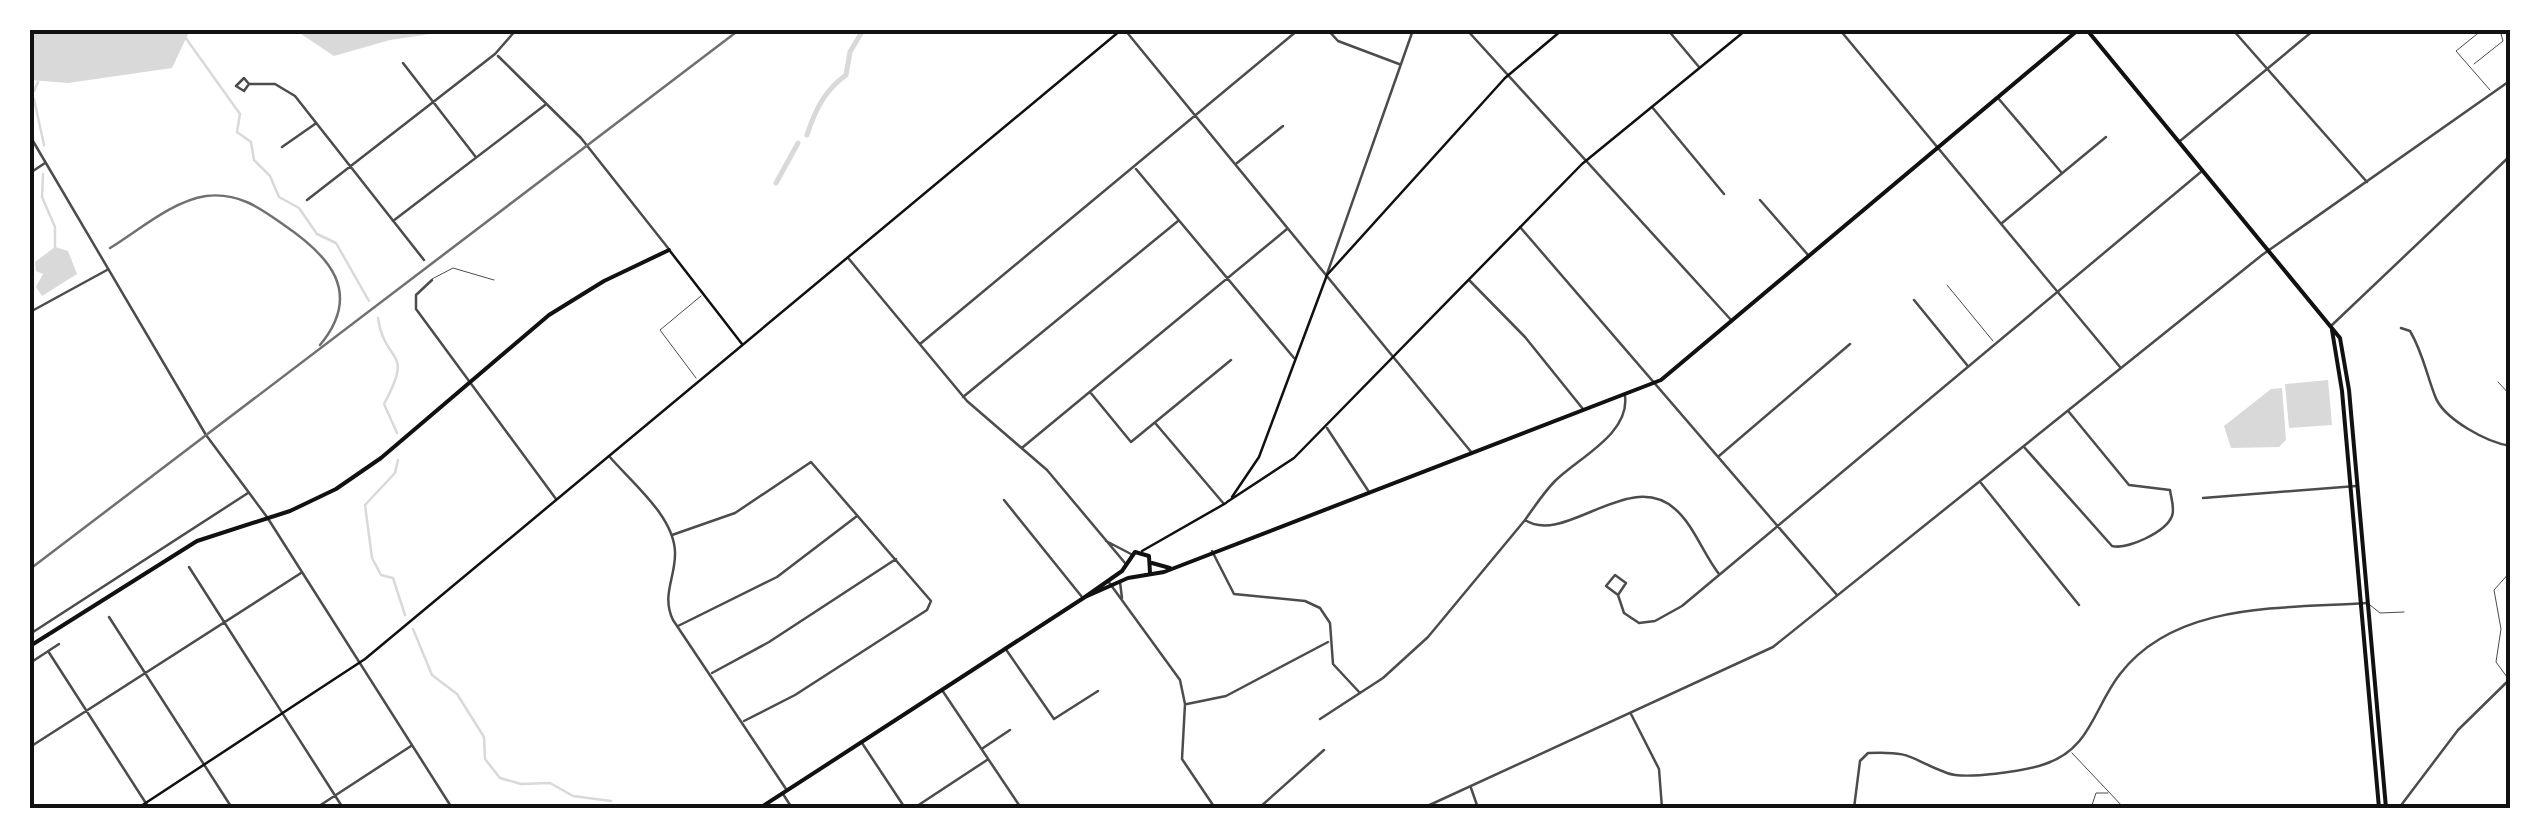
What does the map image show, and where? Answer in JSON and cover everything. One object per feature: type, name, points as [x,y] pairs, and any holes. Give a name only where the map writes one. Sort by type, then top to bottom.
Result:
[{"type":"main road","points":[[138,808],[360,663],[1124,30]]},
{"type":"main road","points":[[1226,503],[1249,478],[1327,275],[1508,75],[1562,30]]},
{"type":"main road","points":[[1109,583],[1126,566],[1131,554],[1159,544],[1294,458],[1586,161],[1746,30]]},
{"type":"main road","points":[[760,808],[1109,583],[1170,568],[1657,382],[2078,30]]},
{"type":"main road","points":[[2087,30],[2331,325],[2354,486],[2382,808]]},
{"type":"main road","points":[[30,646],[197,541],[313,501],[360,474],[567,302],[669,250],[743,345]]},
{"type":"main road","points":[[1249,478],[1265,478]]},
{"type":"main road","points":[[1149,574],[1159,544]]},
{"type":"main road","points":[[1142,551],[1170,568]]},
{"type":"main road","points":[[1126,566],[1134,576]]},
{"type":"street","points":[[308,200],[496,54],[516,30]]},
{"type":"street","points":[[1124,30],[1472,453]]},
{"type":"street","points":[[920,344],[1298,30]]},
{"type":"street","points":[[1328,30],[1338,41],[1401,64]]},
{"type":"street","points":[[1327,275],[1413,30]]},
{"type":"street","points":[[1476,30],[1469,32],[1732,322]]},
{"type":"street","points":[[1668,30],[1699,68]]},
{"type":"street","points":[[1840,30],[2120,368]]},
{"type":"street","points":[[2233,30],[2368,183]]},
{"type":"street","points":[[2179,142],[2314,30]]},
{"type":"street","points":[[496,54],[581,138],[669,250]]},
{"type":"street","points":[[402,62],[476,158]]},
{"type":"street","points":[[1423,808],[1768,650],[2269,250],[2511,80]]},
{"type":"street","points":[[249,84],[270,83],[288,91],[424,260]]},
{"type":"street","points":[[1998,97],[2062,173]]},
{"type":"street","points":[[393,222],[546,104]]},
{"type":"street","points":[[1652,106],[1724,194]]},
{"type":"street","points":[[282,147],[316,124]]},
{"type":"street","points":[[1236,164],[1282,126]]},
{"type":"street","points":[[30,136],[206,435],[267,517],[452,808]]},
{"type":"street","points":[[2000,224],[2106,136]]},
{"type":"street","points":[[2331,325],[2511,156]]},
{"type":"street","points":[[30,173],[46,162]]},
{"type":"street","points":[[1134,168],[1296,360]]},
{"type":"street","points":[[1618,595],[1629,618],[1648,623],[1682,606],[2203,170]]},
{"type":"street","points":[[1760,200],[1810,257]]},
{"type":"street","points":[[964,397],[1178,221]]},
{"type":"street","points":[[1520,227],[1838,596]]},
{"type":"street","points":[[1022,447],[1288,228]]},
{"type":"street","points":[[848,257],[964,397],[1022,447],[1126,566]]},
{"type":"street","points":[[30,312],[58,293],[108,270]]},
{"type":"street","points":[[432,280],[416,295],[416,309],[557,500]]},
{"type":"street","points":[[1468,280],[1525,337],[1584,410]]},
{"type":"street","points":[[1914,300],[1968,366]]},
{"type":"street","points":[[2401,328],[2410,330],[2422,350],[2439,402],[2484,441],[2511,446]]},
{"type":"street","points":[[1719,456],[1850,344]]},
{"type":"street","points":[[1090,391],[1131,442],[1231,360]]},
{"type":"street","points":[[1320,719],[1360,693],[1428,637],[1553,483],[1615,428],[1626,407],[1625,395]]},
{"type":"street","points":[[2024,447],[2114,547],[2127,547],[2166,524],[2173,512],[2168,489],[2129,485],[2068,411]]},
{"type":"street","points":[[1155,422],[1226,503]]},
{"type":"street","points":[[1326,426],[1368,492]]},
{"type":"street","points":[[609,456],[672,534],[676,558],[667,602],[677,626],[744,722],[792,808]]},
{"type":"street","points":[[672,534],[735,512],[810,462],[929,598],[930,606],[794,695],[744,722]]},
{"type":"street","points":[[1980,482],[2080,605]]},
{"type":"street","points":[[2203,498],[2354,486]]},
{"type":"street","points":[[30,634],[249,492]]},
{"type":"street","points":[[1004,500],[1084,597]]},
{"type":"street","points":[[1526,520],[1550,526],[1618,500],[1665,502],[1679,512],[1720,575]]},
{"type":"street","points":[[677,626],[748,588],[777,578],[812,546],[858,515]]},
{"type":"street","points":[[1105,540],[1131,554]]},
{"type":"street","points":[[1212,551],[1230,592],[1248,598],[1316,604],[1330,623],[1330,642],[1339,674],[1360,693]]},
{"type":"street","points":[[710,674],[782,634],[896,559]]},
{"type":"street","points":[[188,568],[343,808]]},
{"type":"street","points":[[30,747],[302,572]]},
{"type":"street","points":[[1615,575],[1626,583],[1618,595],[1610,594],[1606,586],[1615,575]]},
{"type":"street","points":[[1120,580],[1123,600]]},
{"type":"street","points":[[1109,583],[1177,674],[1185,704],[1182,759],[1215,808]]},
{"type":"street","points":[[1854,808],[1860,761],[1868,753],[1912,754],[1956,775],[2035,767],[2070,751],[2092,726],[2122,670],[2172,630],[2213,617],[2365,603]]},
{"type":"street","points":[[109,617],[232,808]]},
{"type":"street","points":[[1185,704],[1226,696],[1330,642]]},
{"type":"street","points":[[30,663],[59,644]]},
{"type":"street","points":[[1005,648],[1054,719],[1098,691]]},
{"type":"street","points":[[48,651],[149,808]]},
{"type":"street","points":[[2399,808],[2458,730],[2510,680]]},
{"type":"street","points":[[941,689],[1021,808]]},
{"type":"street","points":[[1631,714],[1659,769],[1662,808]]},
{"type":"street","points":[[982,749],[1010,730]]},
{"type":"street","points":[[861,742],[905,808]]},
{"type":"street","points":[[316,808],[412,745]]},
{"type":"street","points":[[1259,808],[1324,750]]},
{"type":"street","points":[[914,808],[988,759]]},
{"type":"street","points":[[1470,787],[1478,808]]},
{"type":"lane","points":[[2482,30],[2456,52],[2494,94]]},
{"type":"lane","points":[[2471,66],[2504,41],[2500,30]]},
{"type":"lane","points":[[432,280],[453,268],[494,280]]},
{"type":"lane","points":[[1947,285],[1996,344]]},
{"type":"lane","points":[[699,381],[660,330],[704,294]]},
{"type":"lane","points":[[2498,382],[2511,396]]},
{"type":"lane","points":[[2510,680],[2496,662],[2501,629],[2494,590],[2511,571]]},
{"type":"lane","points":[[2365,603],[2380,612],[2404,612]]},
{"type":"lane","points":[[2070,751],[2124,808]]},
{"type":"lane","points":[[2090,808],[2096,793],[2110,795]]},
{"type":"shaded area","points":[[30,30],[190,30],[172,68],[68,83],[30,80]]},
{"type":"shaded area","points":[[295,30],[457,30],[390,40],[334,56]]},
{"type":"shaded area","points":[[55,247],[68,251],[77,274],[42,296],[36,287],[43,274],[36,271],[35,262]]},
{"type":"shaded area","points":[[2328,380],[2332,425],[2289,428],[2285,384]]},
{"type":"shaded area","points":[[2282,388],[2286,440],[2279,447],[2231,448],[2224,426],[2271,389]]},
{"type":"waterway","points":[[807,135],[822,101],[846,75],[850,52],[863,30]]},
{"type":"waterway","points":[[185,37],[240,114],[237,132],[251,142],[254,160],[270,176],[279,197],[299,208],[317,234],[336,243],[369,301]]},
{"type":"waterway","points":[[34,91],[38,82]]},
{"type":"waterway","points":[[34,99],[44,145]]},
{"type":"waterway","points":[[776,183],[798,143]]},
{"type":"waterway","points":[[43,174],[42,197],[55,227],[55,247]]},
{"type":"waterway","points":[[378,318],[386,344],[398,364],[384,404],[397,433]]},
{"type":"waterway","points":[[398,460],[395,473],[365,505],[372,558],[381,575],[393,578],[405,615]]},
{"type":"waterway","points":[[413,629],[432,675],[457,694],[484,737],[485,759],[500,778],[521,784],[550,783],[573,796],[611,801]]},
{"type":"railway","points":[[30,569],[739,30]]},
{"type":"railway","points":[[110,248],[168,210],[193,199],[217,195],[247,202],[300,237],[335,276],[339,308],[320,345]]}]
